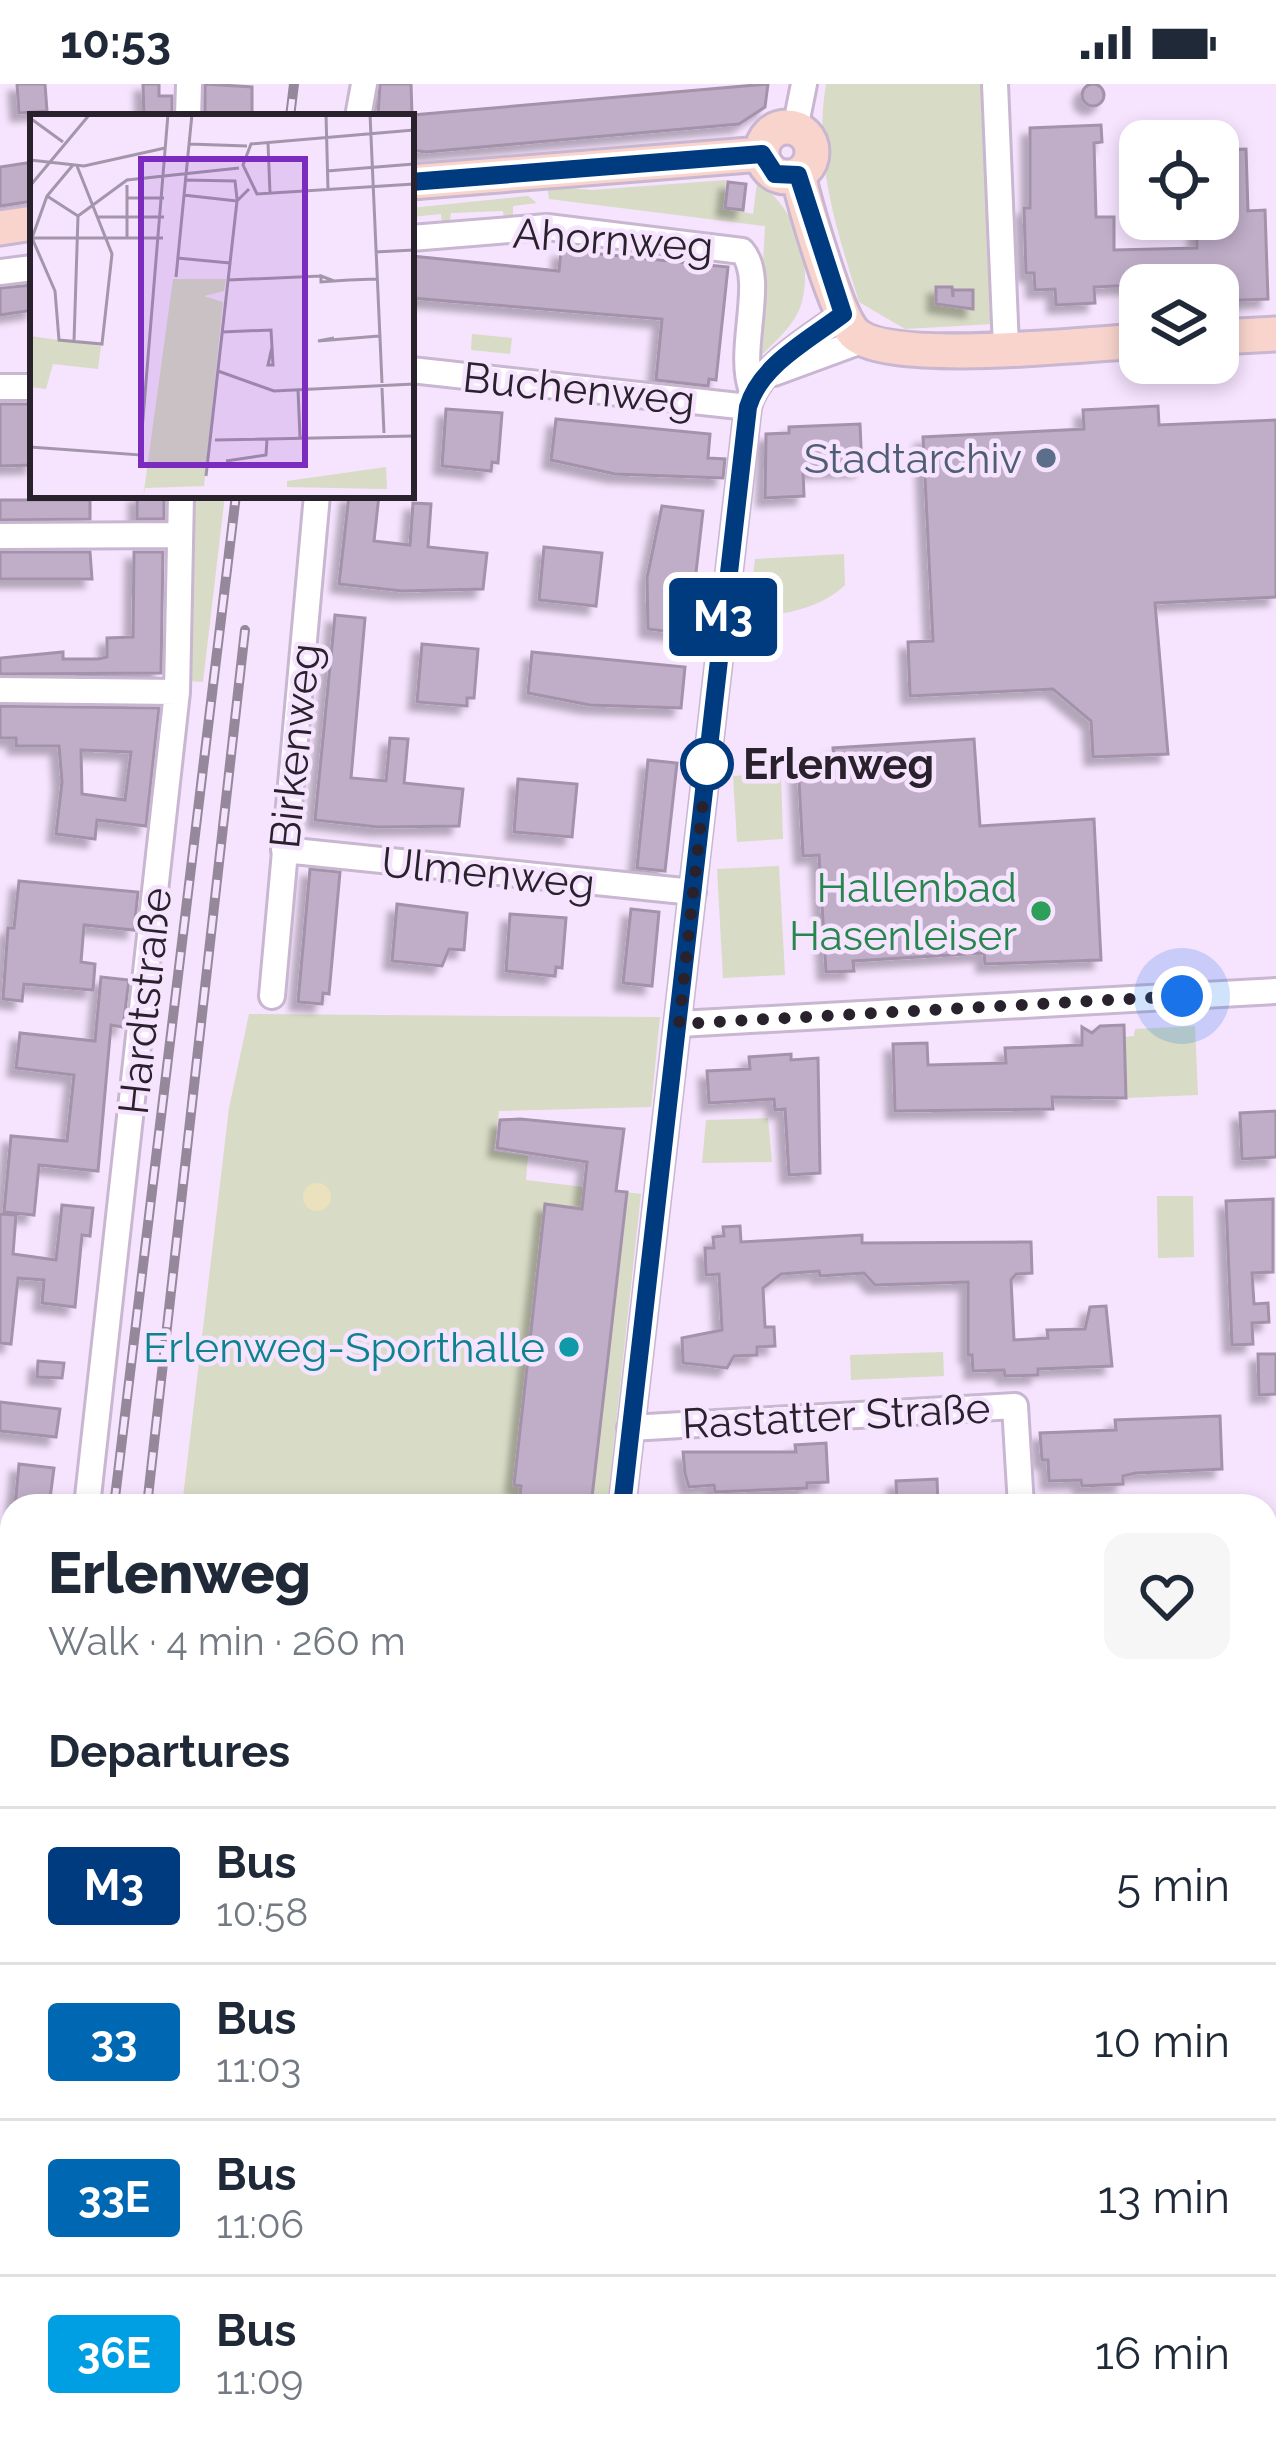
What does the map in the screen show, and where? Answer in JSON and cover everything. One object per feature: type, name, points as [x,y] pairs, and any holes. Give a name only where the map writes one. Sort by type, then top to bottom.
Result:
[{"type":"street","points":[[188,114],[189,84]]},
{"type":"street","points":[[359,114],[364,84]]},
{"type":"street","points":[[795,129],[804,84]]},
{"type":"street","points":[[995,84],[1006,347]]},
{"type":"street","points":[[762,154],[772,133],[795,129]]},
{"type":"street","points":[[762,154],[775,174],[798,175],[809,163],[811,147],[795,129]]},
{"type":"street","points":[[414,182],[762,154]]},
{"type":"street","points":[[798,175],[854,327]]},
{"type":"street","points":[[0,228],[30,224]]},
{"type":"street","name":"Ahornweg","points":[[414,238],[547,227],[742,251],[753,273],[743,361],[750,399]]},
{"type":"street","points":[[0,272],[30,268]]},
{"type":"street","points":[[623,1494],[750,399],[796,346],[854,327],[910,350],[1119,342]]},
{"type":"street","points":[[1239,337],[1276,334]]},
{"type":"street","name":"Buchenweg","points":[[414,370],[750,399]]},
{"type":"street","name":"Hardtstraße","points":[[88,1494],[177,692],[182,498]]},
{"type":"street","name":"Birkenweg","points":[[272,996],[317,498]]},
{"type":"street","points":[[0,536],[181,535]]},
{"type":"street","points":[[0,690],[177,692]]},
{"type":"street","name":"Ulmenweg","points":[[284,850],[693,892]]},
{"type":"street","points":[[679,1024],[1276,991]]},
{"type":"street","name":"Rastatter Straße","points":[[630,1428],[1015,1406],[1021,1494]]},
{"type":"green space","points":[[826,84],[985,84],[993,324],[905,329],[859,302],[825,168]]},
{"type":"green space","points":[[726,180],[724,208],[753,214],[757,183],[770,193],[791,221],[803,256],[800,308],[758,359],[765,226],[549,199],[547,186],[592,190]]},
{"type":"green space","points":[[528,196],[537,203],[513,206],[513,218],[504,218],[503,211],[451,213],[450,222],[442,223],[441,214],[414,217],[414,208]]},
{"type":"green space","points":[[472,334],[512,338],[510,354],[471,350]]},
{"type":"green space","points":[[192,498],[225,498],[203,682],[190,681]]},
{"type":"green space","points":[[844,554],[845,585],[824,600],[800,610],[748,614],[755,559]]},
{"type":"green space","points":[[781,773],[783,839],[737,842],[733,776]]},
{"type":"green space","points":[[779,866],[785,975],[723,978],[717,869]]},
{"type":"green space","points":[[249,1014],[660,1017],[651,1107],[499,1111],[494,1151],[528,1156],[526,1180],[641,1194],[608,1494],[183,1494],[229,1108]]},
{"type":"green space","points":[[1195,1026],[1198,1095],[1126,1098],[1124,1037],[1134,1036],[1135,1029]]},
{"type":"green space","points":[[768,1118],[772,1162],[702,1163],[706,1120]]},
{"type":"green space","points":[[1157,1196],[1193,1196],[1194,1257],[1158,1258]]},
{"type":"green space","points":[[943,1352],[944,1376],[851,1380],[850,1355]]},
{"type":"sand","points":[[317,1183],[327,1187],[331,1197],[327,1207],[317,1211],[307,1207],[303,1197],[307,1187]]},
{"type":"building","points":[[17,84],[45,84],[47,111],[19,113]]},
{"type":"building","points":[[143,84],[159,84],[159,96],[172,96],[172,114],[144,114]]},
{"type":"building","points":[[205,84],[252,87],[252,114],[205,114]]},
{"type":"building","points":[[380,84],[411,84],[412,114],[378,114]]},
{"type":"building","points":[[768,84],[765,107],[739,124],[414,150],[414,115]]},
{"type":"building","points":[[1093,84],[1104,95],[1093,106],[1082,95]]},
{"type":"building","points":[[1101,125],[1102,142],[1094,143],[1096,217],[1114,217],[1114,250],[1197,248],[1197,240],[1239,240],[1239,149],[1246,149],[1248,211],[1265,210],[1268,299],[1239,300],[1239,264],[1119,264],[1119,286],[1094,287],[1095,303],[1056,305],[1055,289],[1035,290],[1034,273],[1026,273],[1024,208],[1030,208],[1030,128]]},
{"type":"building","points":[[30,162],[30,201],[0,206],[0,167]]},
{"type":"building","points":[[728,182],[746,184],[743,210],[725,208]]},
{"type":"building","points":[[561,250],[728,267],[716,380],[709,379],[708,386],[656,380],[662,319],[414,298],[414,256],[559,271]]},
{"type":"building","points":[[30,285],[30,310],[0,315],[0,288]]},
{"type":"building","points":[[936,287],[952,287],[953,297],[953,290],[973,290],[973,309],[936,304]]},
{"type":"building","points":[[0,404],[30,404],[30,465],[0,466]]},
{"type":"building","points":[[1158,406],[1159,425],[1276,420],[1276,597],[1155,603],[1168,754],[1093,757],[1091,721],[1053,689],[910,696],[908,642],[933,641],[923,437],[1084,429],[1083,410]]},
{"type":"building","points":[[446,409],[502,413],[498,463],[492,462],[491,471],[442,466]]},
{"type":"building","points":[[556,419],[710,434],[708,458],[725,459],[723,478],[615,474],[551,460]]},
{"type":"building","points":[[860,424],[862,469],[803,471],[804,496],[765,498],[766,434],[789,433],[789,427]]},
{"type":"building","points":[[137,498],[164,498],[164,519],[137,519]]},
{"type":"building","points":[[349,498],[379,498],[374,541],[410,545],[413,503],[431,504],[428,547],[487,553],[483,589],[402,591],[339,584]]},
{"type":"building","points":[[0,500],[90,500],[90,519],[0,520]]},
{"type":"building","points":[[662,506],[703,511],[689,634],[648,629],[647,578]]},
{"type":"building","points":[[544,547],[602,553],[596,606],[539,600]]},
{"type":"building","points":[[0,552],[90,552],[92,579],[0,579]]},
{"type":"building","points":[[134,552],[163,552],[161,673],[0,674],[0,658],[63,652],[63,659],[98,659],[107,657],[107,638],[133,637]]},
{"type":"building","points":[[335,615],[365,618],[351,778],[386,781],[390,738],[408,739],[404,783],[463,789],[459,826],[378,827],[315,820]]},
{"type":"building","points":[[422,644],[478,649],[474,698],[467,698],[467,706],[417,702]]},
{"type":"building","points":[[532,652],[685,667],[681,708],[590,705],[528,693]]},
{"type":"building","points":[[0,706],[159,708],[146,826],[97,820],[95,839],[56,834],[62,782],[59,746],[16,746],[16,738],[0,738]],"holes":[[[81,750],[131,752],[125,800],[82,794]]]},
{"type":"building","points":[[974,739],[980,826],[1094,819],[1101,960],[985,964],[984,953],[853,961],[854,971],[826,972],[819,855],[803,856],[798,761],[834,758],[833,748]]},
{"type":"building","points":[[648,760],[677,763],[665,871],[637,868]]},
{"type":"building","points":[[518,779],[577,784],[572,837],[514,832]]},
{"type":"building","points":[[310,869],[340,872],[329,994],[323,993],[322,1004],[298,1002]]},
{"type":"building","points":[[19,881],[138,892],[134,930],[84,925],[81,962],[95,964],[93,990],[24,984],[22,1001],[3,999],[8,928],[14,928]]},
{"type":"building","points":[[397,904],[467,913],[464,950],[449,949],[442,966],[392,961]]},
{"type":"building","points":[[631,909],[659,912],[652,986],[623,983]]},
{"type":"building","points":[[510,914],[566,918],[562,968],[556,967],[555,976],[506,971]]},
{"type":"building","points":[[101,977],[129,980],[123,1027],[111,1025],[98,1171],[39,1165],[34,1215],[4,1212],[11,1136],[67,1141],[74,1075],[16,1068],[20,1033],[95,1041]]},
{"type":"building","points":[[1124,1025],[1126,1098],[1052,1097],[1053,1109],[895,1111],[893,1044],[927,1043],[928,1065],[1006,1063],[1005,1048],[1082,1045],[1082,1027],[1092,1033],[1100,1026]]},
{"type":"building","points":[[791,1054],[791,1060],[818,1058],[820,1173],[789,1175],[785,1109],[775,1110],[774,1099],[709,1103],[707,1071],[750,1069],[749,1057]]},
{"type":"building","points":[[1276,1111],[1276,1157],[1242,1159],[1240,1113]]},
{"type":"building","name":"Erlenweg-Sporthalle","points":[[500,1120],[624,1129],[616,1191],[627,1192],[592,1494],[520,1494],[521,1486],[514,1485],[545,1204],[582,1209],[587,1162],[497,1148]]},
{"type":"building","points":[[1273,1199],[1273,1272],[1252,1273],[1254,1304],[1268,1303],[1269,1322],[1252,1323],[1253,1344],[1232,1345],[1226,1201]]},
{"type":"building","points":[[62,1205],[93,1208],[90,1236],[82,1235],[75,1307],[42,1303],[44,1280],[18,1278],[11,1344],[0,1343],[0,1214],[16,1215],[13,1254],[56,1260]]},
{"type":"building","points":[[740,1226],[741,1242],[862,1235],[862,1243],[1031,1242],[1032,1273],[1016,1274],[1011,1280],[1014,1340],[1048,1338],[1047,1330],[1085,1329],[1090,1307],[1106,1306],[1112,1366],[1038,1369],[1038,1375],[973,1371],[972,1355],[968,1355],[968,1282],[875,1285],[864,1273],[820,1276],[819,1271],[781,1274],[763,1288],[765,1327],[774,1327],[775,1346],[757,1347],[757,1355],[734,1356],[727,1368],[683,1363],[682,1338],[722,1330],[719,1274],[706,1275],[705,1248],[714,1248],[713,1237],[724,1236],[723,1227]]},
{"type":"building","points":[[1258,1354],[1276,1354],[1276,1394],[1259,1395]]},
{"type":"building","points":[[38,1361],[64,1363],[62,1378],[37,1377]]},
{"type":"building","points":[[0,1402],[60,1409],[56,1437],[0,1431]]},
{"type":"building","points":[[1220,1416],[1222,1469],[1136,1473],[1123,1476],[1123,1484],[1082,1486],[1081,1480],[1049,1481],[1048,1460],[1042,1460],[1040,1433],[1116,1430],[1115,1420]]},
{"type":"building","points":[[826,1443],[828,1482],[807,1483],[807,1488],[715,1492],[714,1485],[689,1487],[685,1474],[683,1452],[796,1452],[795,1445]]},
{"type":"building","points":[[19,1464],[54,1468],[51,1494],[16,1494]]},
{"type":"building","points":[[937,1479],[938,1494],[897,1494],[896,1481]]},
{"type":"railway","points":[[290,114],[294,84]]},
{"type":"railway","points":[[115,1494],[236,498]]},
{"type":"railway","points":[[148,1494],[245,630]]},
{"type":"bus line","name":"M3","points":[[414,182],[762,154],[775,174],[798,175],[843,314],[796,346],[759,382],[748,407],[623,1494]]},
{"type":"place","name":"Stadtarchiv","points":[[1046,458]]},
{"type":"place","name":"Erlenweg","points":[[707,764]]},
{"type":"place","name":"Hallenbad Hasenleiser","points":[[1041,911]]},
{"type":"place","name":"Erlenweg-Sporthalle","points":[[569,1347]]},
{"type":"route","points":[[707,764],[679,1024],[1182,996]]}]
